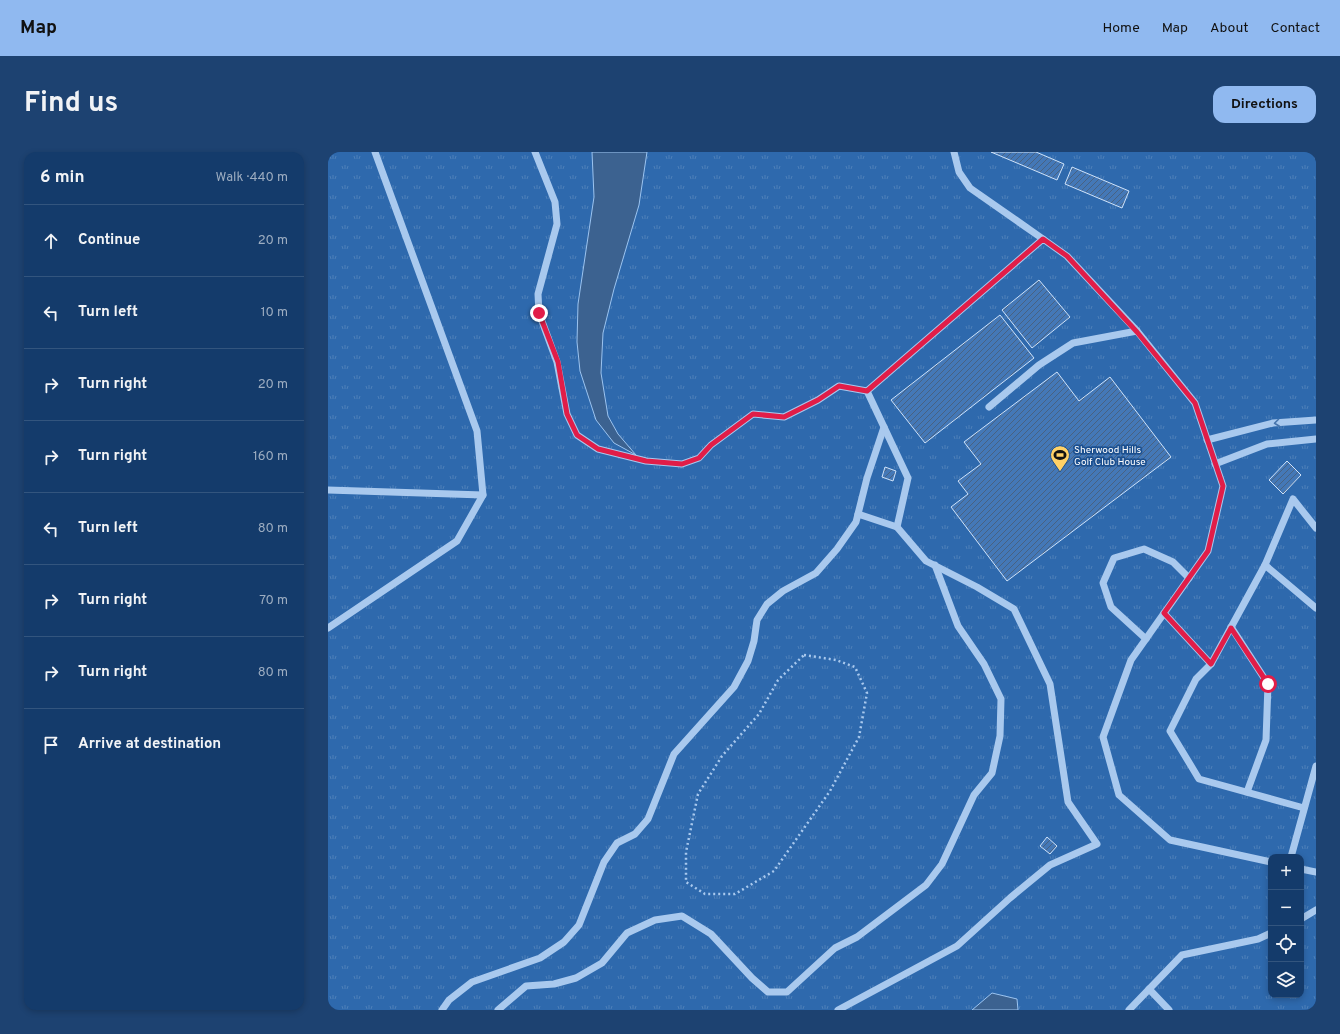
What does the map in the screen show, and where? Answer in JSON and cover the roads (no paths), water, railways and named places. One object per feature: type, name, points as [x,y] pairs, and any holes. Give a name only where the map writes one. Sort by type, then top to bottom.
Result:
[{"type":"street","points":[[328,628],[457,541],[483,495],[477,431],[375,152]]},
{"type":"street","points":[[535,152],[555,202],[557,224],[538,294],[539,313],[558,362],[567,414],[577,435],[598,449],[646,461],[682,464],[699,458],[711,445],[753,414],[784,417],[818,400],[839,386],[867,391]]},
{"type":"street","points":[[954,152],[959,172],[970,188],[1067,256],[1137,332],[1195,403],[1223,486],[1208,551],[1131,660],[1104,737],[1119,795],[1170,840],[1268,861]]},
{"type":"street","points":[[867,391],[1043,239]]},
{"type":"street","points":[[989,407],[1039,365],[1073,343],[1137,332]]},
{"type":"street","points":[[867,391],[908,478],[898,527]]},
{"type":"street","points":[[1207,440],[1273,423],[1316,420]]},
{"type":"street","points":[[442,1010],[449,1000],[472,982],[540,958],[564,942],[579,925],[604,862],[617,844],[635,834],[648,819],[674,754],[734,687],[748,661],[758,620],[767,604],[783,591],[816,573],[837,549],[856,522],[867,478],[884,427]]},
{"type":"street","points":[[1215,464],[1267,444],[1316,439]]},
{"type":"street","points":[[328,490],[483,495]]},
{"type":"street","points":[[1304,808],[1199,779],[1170,731],[1196,679],[1211,664],[1265,565],[1293,499],[1316,528]]},
{"type":"street","points":[[838,1010],[956,946],[1050,865],[1097,844],[1068,802],[1050,684],[1014,609],[926,561],[898,527],[858,514]]},
{"type":"street","points":[[1146,639],[1111,607],[1103,583],[1114,558],[1144,549],[1173,562],[1189,578]]},
{"type":"street","points":[[498,1010],[526,986],[554,984],[576,978],[602,963],[628,933],[655,920],[682,916],[711,934],[752,978],[768,992],[787,992],[835,948],[857,937],[926,885],[942,864],[974,795],[992,773],[1000,736],[1001,699],[984,664],[958,626],[935,565]]},
{"type":"street","points":[[1265,565],[1316,608]]},
{"type":"street","points":[[1164,613],[1211,664]]},
{"type":"street","points":[[1231,628],[1268,684],[1266,740],[1247,792]]},
{"type":"street","points":[[1291,854],[1316,766]]},
{"type":"street","points":[[1304,870],[1316,872]]},
{"type":"street","points":[[1304,917],[1316,910]]},
{"type":"street","points":[[1129,1010],[1182,955],[1258,939],[1268,934]]},
{"type":"street","points":[[1149,988],[1169,1010]]},
{"type":"place","name":"Sherwood Hills Golf Club House","points":[[1060,472]]}]
